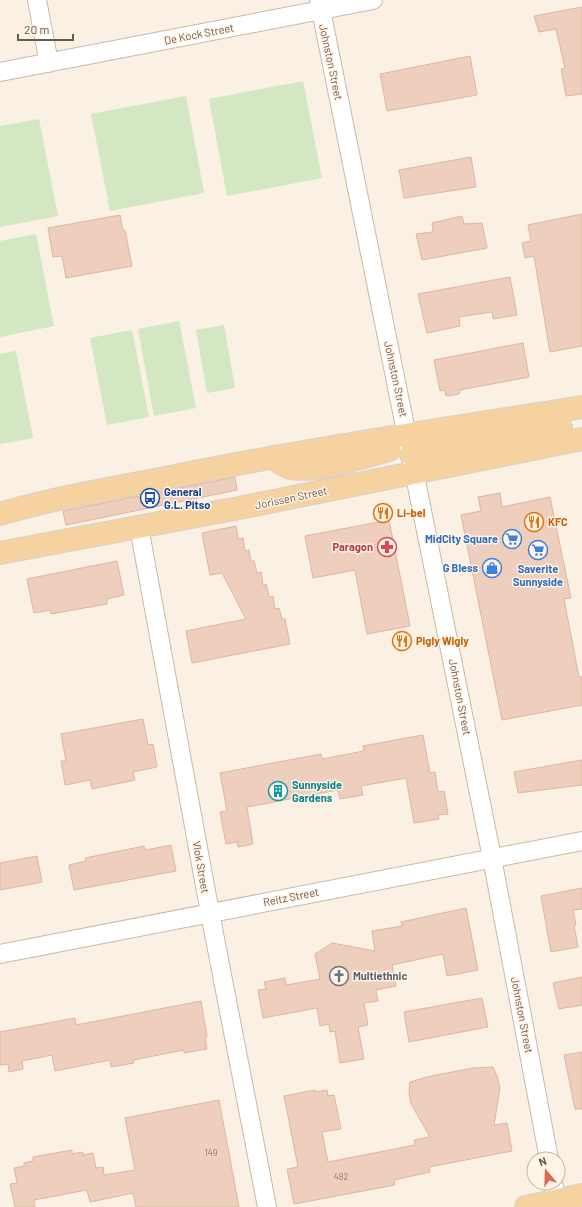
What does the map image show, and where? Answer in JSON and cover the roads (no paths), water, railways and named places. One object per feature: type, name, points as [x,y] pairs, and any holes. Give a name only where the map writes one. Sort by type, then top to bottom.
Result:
[{"type":"main road","name":"Jorissen Street","points":[[0,553],[139,527],[410,452],[582,407]]},
{"type":"main road","points":[[410,452],[582,424]]},
{"type":"main road","name":"Jorissen Street","points":[[0,514],[83,493],[272,457],[410,452],[582,439]]},
{"type":"main road","points":[[526,1207],[555,1192],[582,1195]]},
{"type":"street","points":[[37,0],[49,64]]},
{"type":"street","name":"De Kock Street","points":[[0,72],[49,64],[320,5],[373,0]]},
{"type":"street","name":"Johnston Street","points":[[320,5],[492,858],[547,1151]]},
{"type":"street","name":"Vlok Street","points":[[139,527],[210,913],[267,1207]]},
{"type":"street","name":"Reitz Street","points":[[0,954],[582,841]]},
{"type":"place","name":"General G.L. Pitso","points":[[150,498]]},
{"type":"place","name":"Li-bel","points":[[383,513]]},
{"type":"place","name":"KFC","points":[[534,522]]},
{"type":"place","name":"MidCity Square","points":[[512,539]]},
{"type":"place","name":"Paragon","points":[[387,547]]},
{"type":"place","name":"Saverite Sunnyside","points":[[538,550]]},
{"type":"place","name":"G Bless","points":[[492,568]]},
{"type":"place","name":"Pigly Wigly","points":[[402,641]]},
{"type":"place","name":"Sunnyside Gardens","points":[[278,791]]},
{"type":"place","name":"Multiethnic","points":[[339,976]]}]
